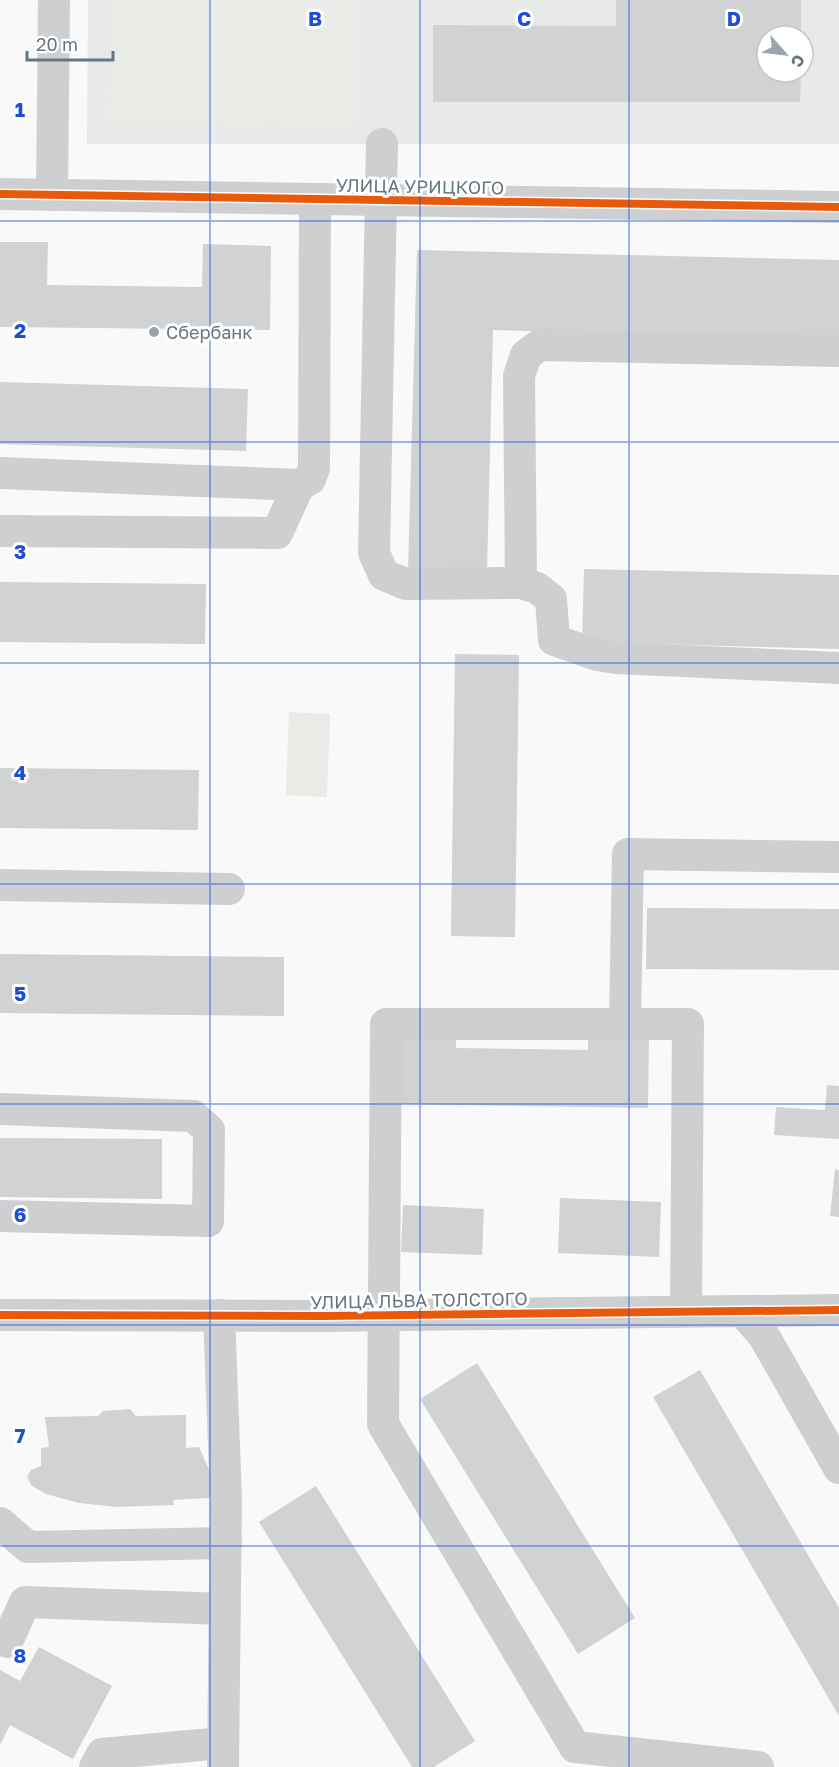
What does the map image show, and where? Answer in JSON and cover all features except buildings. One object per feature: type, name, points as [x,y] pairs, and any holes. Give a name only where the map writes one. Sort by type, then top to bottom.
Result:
[{"type":"street","points":[[52,195],[54,0]]},
{"type":"street","points":[[382,144],[374,553],[384,576],[406,584],[521,583],[537,588],[551,599],[554,640],[597,655],[616,658],[839,668]]},
{"type":"street","name":"УЛИЦА УРИЦКОГО","points":[[0,194],[839,207]]},
{"type":"street","points":[[0,473],[299,485],[310,479],[314,468],[315,199]]},
{"type":"street","points":[[521,583],[519,376],[526,355],[540,345],[839,351]]},
{"type":"street","points":[[0,531],[277,533],[299,485]]},
{"type":"street","points":[[624,1022],[628,854],[839,857]]},
{"type":"street","points":[[0,885],[229,890]]},
{"type":"street","points":[[686,1311],[688,1024],[624,1022],[386,1024],[383,1424],[575,1747],[758,1767]]},
{"type":"street","points":[[0,1109],[193,1116],[209,1130],[208,1221],[0,1216]]},
{"type":"street","name":"УЛИЦА ЛЬВА ТОЛСТОГО","points":[[0,1315],[385,1315],[839,1310]]},
{"type":"street","points":[[742,1311],[764,1336],[839,1468]]},
{"type":"street","points":[[95,1767],[102,1754],[223,1755],[226,1543],[219,1315]]},
{"type":"street","points":[[0,1523],[28,1547],[226,1543]]},
{"type":"street","points":[[7,1642],[25,1602],[225,1609]]},
{"type":"shaded area","points":[[88,0],[839,0],[839,144],[87,144]]},
{"type":"shaded area","points":[[109,0],[360,0],[358,125],[108,123]]},
{"type":"shaded area","points":[[289,712],[330,714],[327,797],[286,795]]},
{"type":"cycle path","points":[[0,194],[839,207]]},
{"type":"cycle path","points":[[0,1315],[322,1316],[839,1310]]},
{"type":"place","name":"Сбербанк","points":[[154,332]]}]
